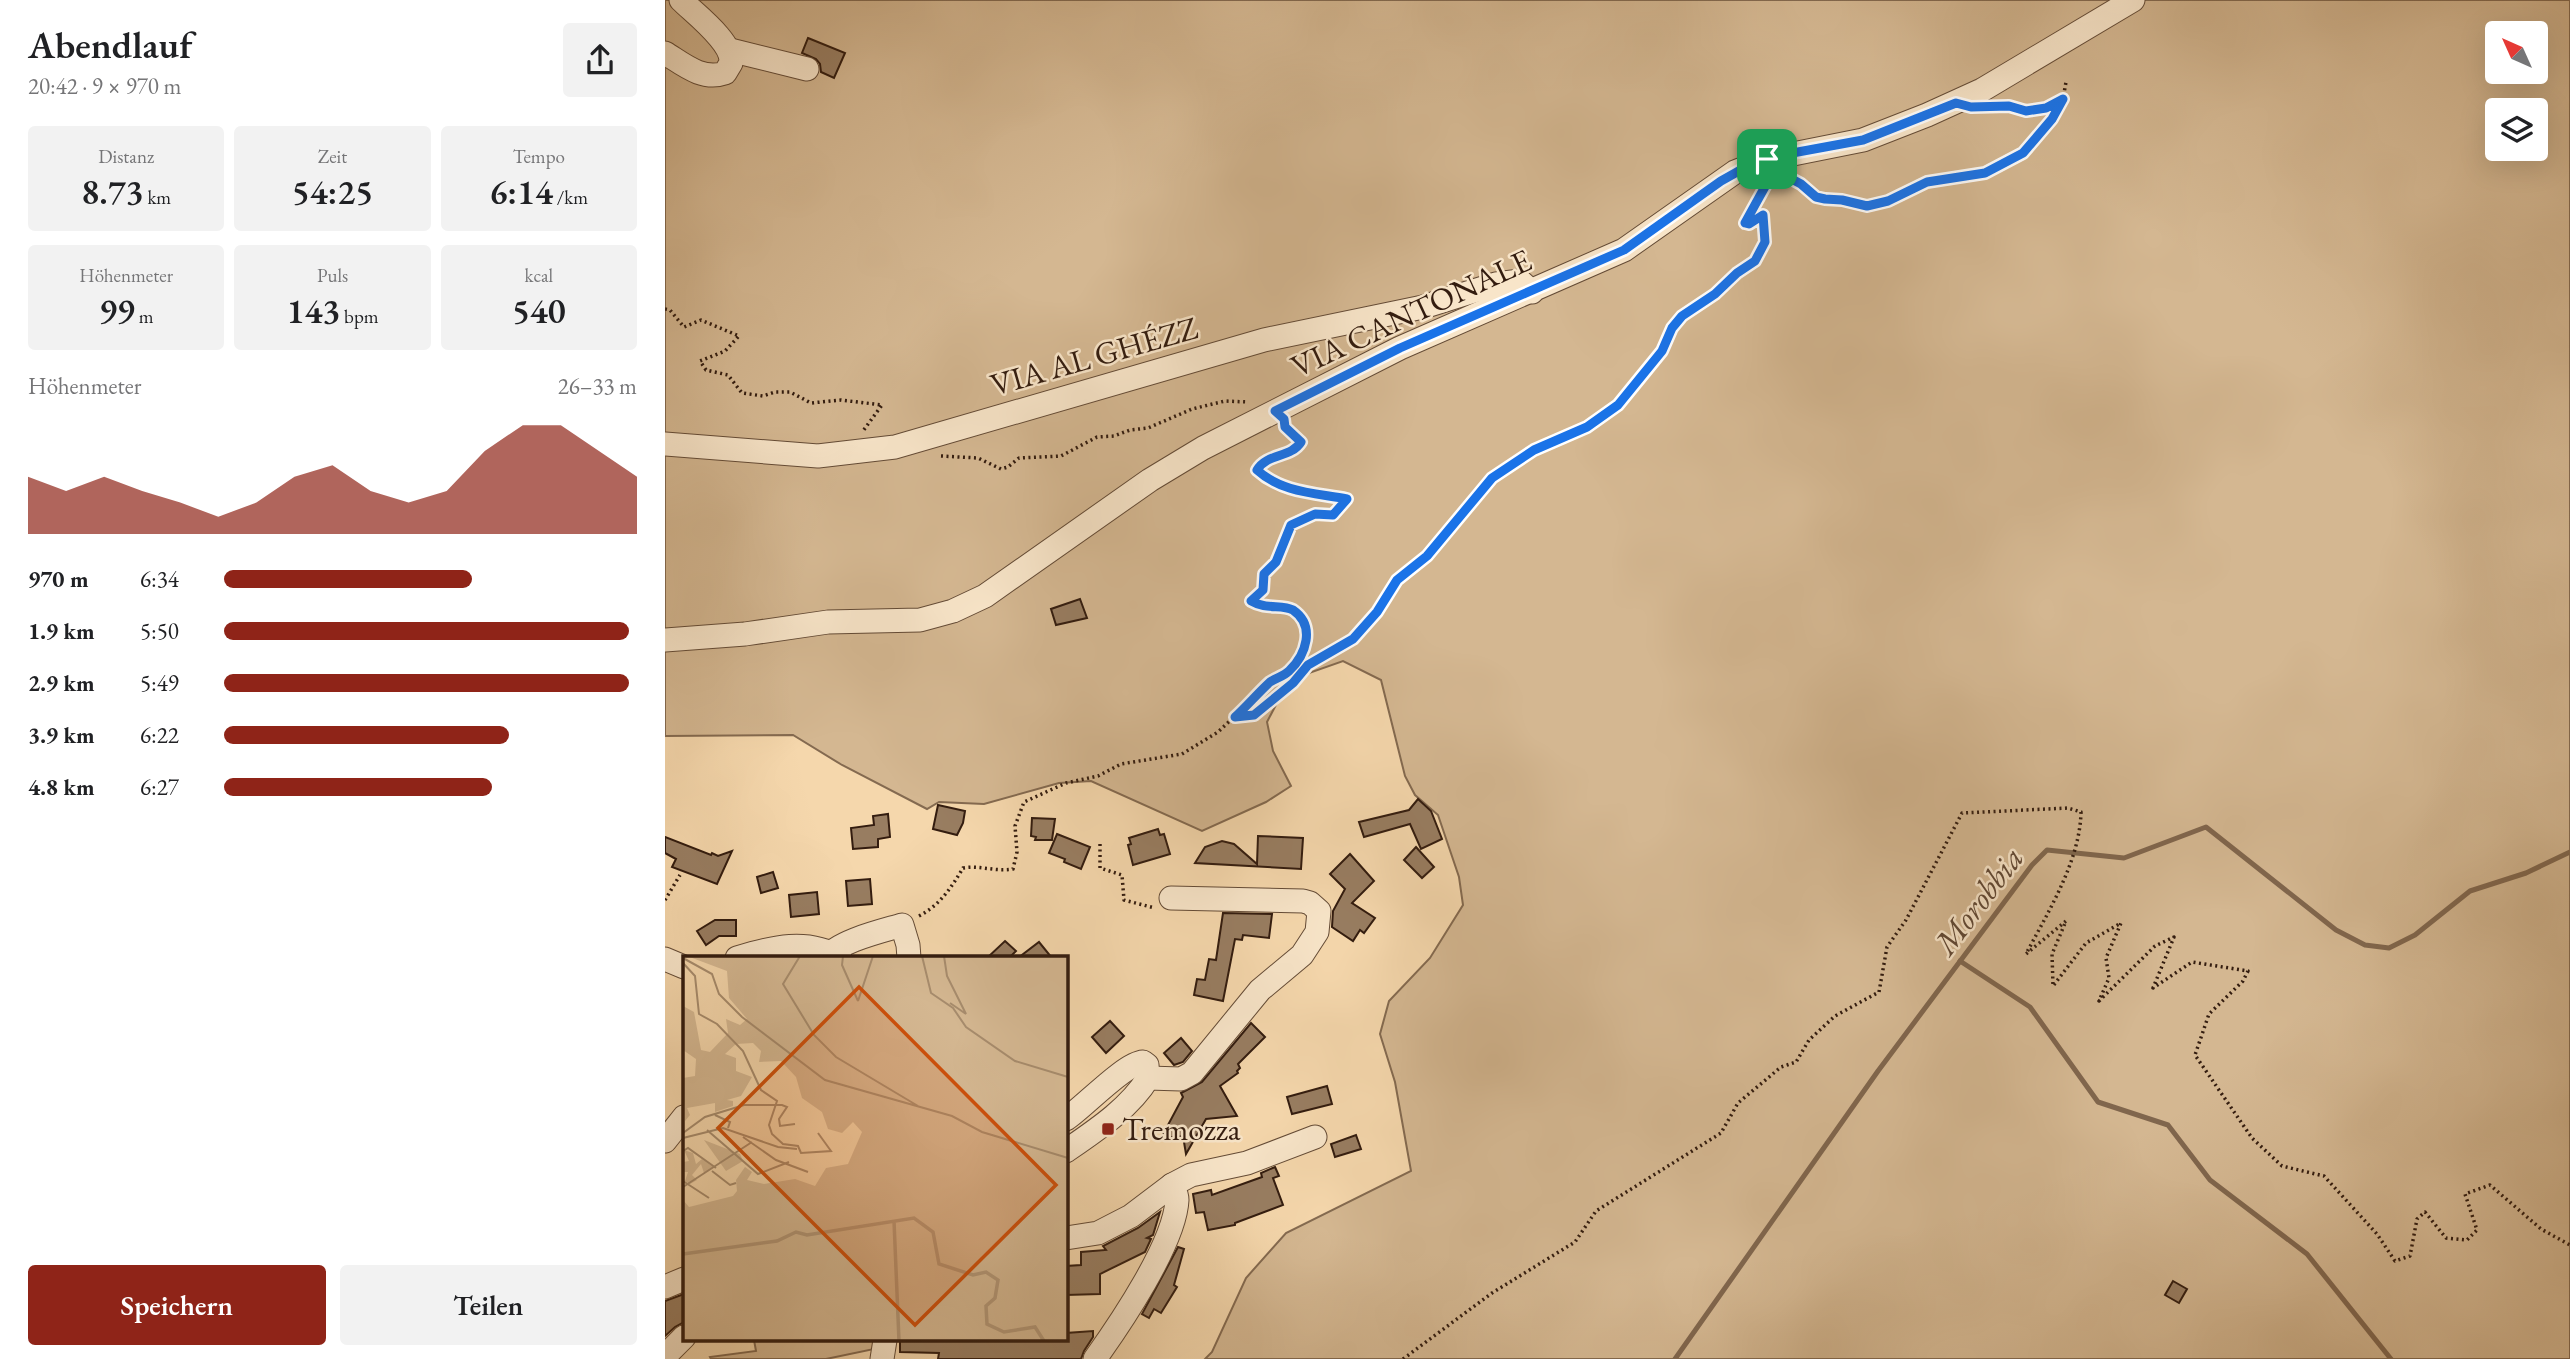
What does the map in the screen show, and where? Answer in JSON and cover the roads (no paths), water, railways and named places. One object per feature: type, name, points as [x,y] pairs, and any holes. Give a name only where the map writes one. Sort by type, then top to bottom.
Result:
[{"type":"street","points":[[681,0],[729,59],[807,69]]},
{"type":"street","name":"VIA CANTONALE","points":[[665,640],[745,634],[828,622],[907,621],[953,611],[985,596],[1174,464],[1400,348],[1624,250],[1721,181],[1753,163],[1863,140],[1956,103],[2133,0]]},
{"type":"street","points":[[665,53],[704,74],[717,76],[729,59]]},
{"type":"street","name":"VIA AL GHÉZZ","points":[[665,444],[818,456],[895,447],[1264,340],[1423,307],[1496,284],[1520,281],[1532,292]]},
{"type":"street","points":[[1149,1078],[1181,1079],[1192,1073],[1260,990],[1302,955],[1319,925],[1319,912],[1303,901],[1171,898]]},
{"type":"street","points":[[746,956],[790,946],[818,947],[832,956],[861,938],[902,925],[909,956]]},
{"type":"street","points":[[665,959],[683,967]]},
{"type":"street","points":[[1067,1118],[1131,1065],[1143,1062],[1147,1065],[1149,1078],[1137,1094],[1067,1150]]},
{"type":"street","points":[[665,1141],[683,1118]]},
{"type":"street","points":[[1067,1238],[1098,1233],[1131,1216],[1172,1185],[1191,1175],[1247,1163],[1315,1137]]},
{"type":"street","points":[[1095,1359],[1112,1335],[1164,1244],[1177,1204],[1178,1196],[1172,1185]]},
{"type":"street","points":[[665,1287],[683,1279]]},
{"type":"street","points":[[665,1356],[683,1338]]},
{"type":"waterway","name":"Morobbia","points":[[1675,1359],[1878,1071],[2032,865],[2047,850],[2124,858],[2206,827],[2336,930],[2365,945],[2389,948],[2415,935],[2470,891],[2526,873],[2570,852]]},
{"type":"waterway","points":[[1960,961],[2030,1007],[2098,1102],[2168,1125],[2210,1180],[2307,1254],[2391,1359]]},
{"type":"place","name":"Tremozza","points":[[1108,1129]]}]
